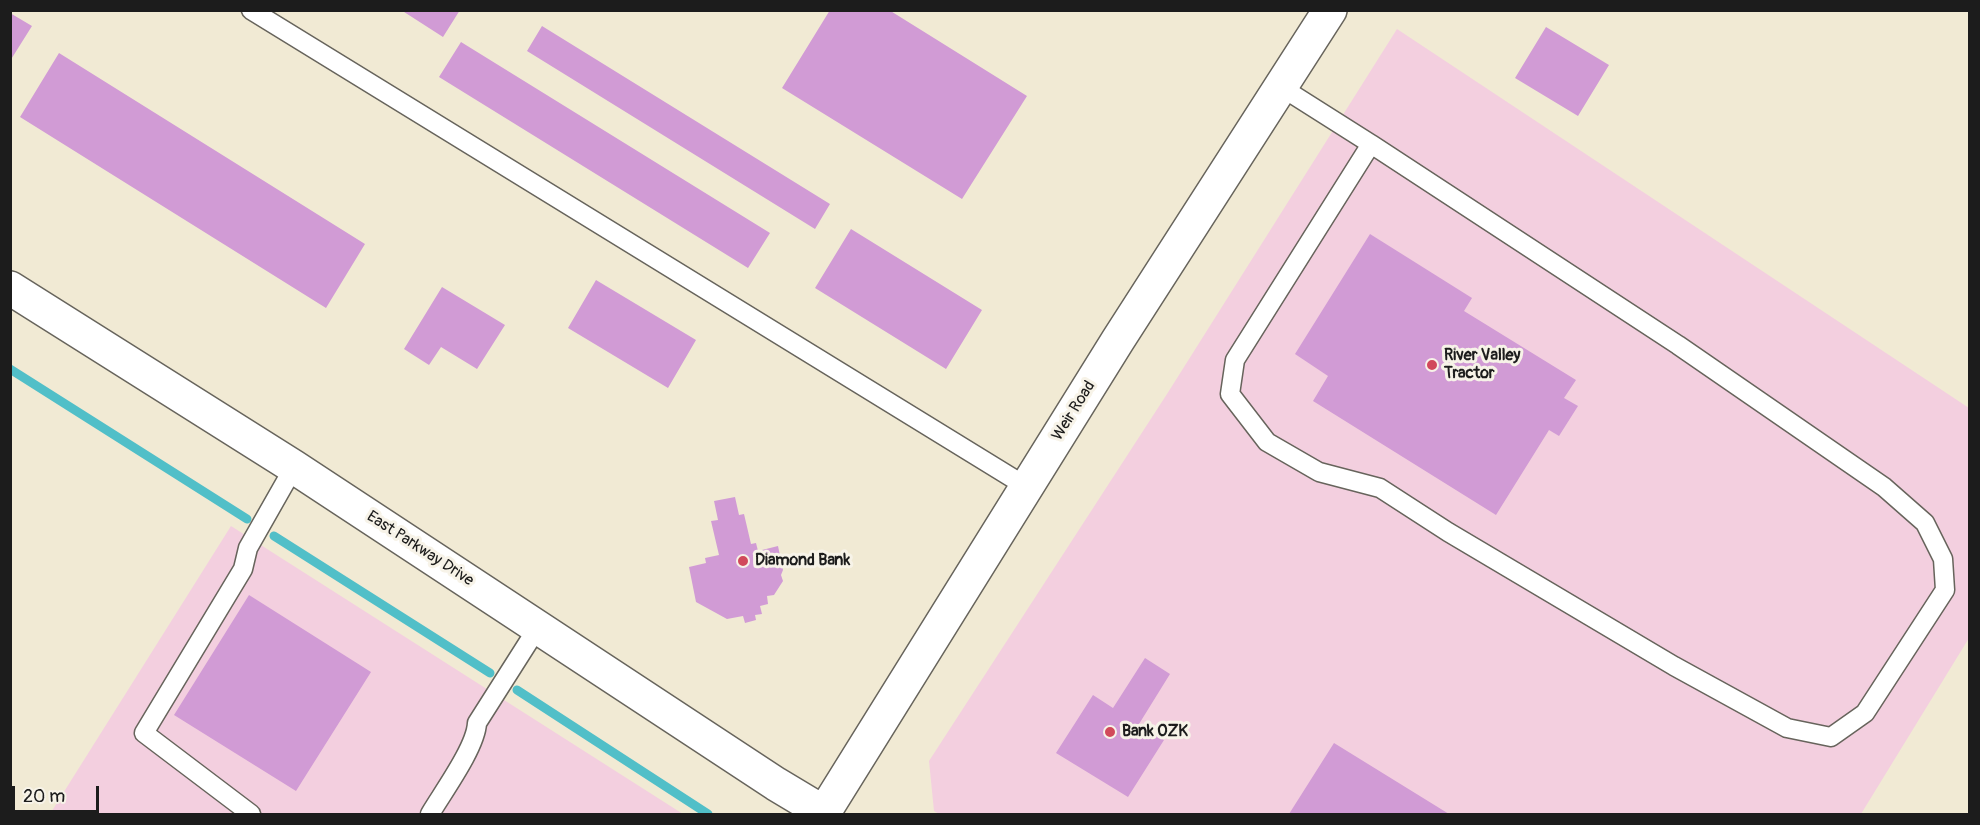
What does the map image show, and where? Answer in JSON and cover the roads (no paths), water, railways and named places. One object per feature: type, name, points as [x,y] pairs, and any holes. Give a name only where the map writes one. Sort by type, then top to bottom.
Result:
[{"type":"main road","name":"Weir Road","points":[[824,814],[1118,340],[1330,10]]},
{"type":"main road","name":"East Parkway Drive","points":[[10,288],[294,467],[824,814]]},
{"type":"lane","points":[[251,10],[1027,487]]},
{"type":"lane","points":[[1281,87],[1371,144],[1688,352],[1884,487],[1925,523],[1943,559],[1945,590],[1865,714],[1831,737],[1787,728],[1674,666],[1448,532],[1380,488],[1319,472],[1267,442],[1230,394],[1236,360],[1371,144]]},
{"type":"lane","points":[[251,814],[144,733],[243,569],[248,548],[294,467]]},
{"type":"lane","points":[[430,814],[477,732],[477,723],[538,627]]},
{"type":"waterway","points":[[10,369],[247,519]]},
{"type":"waterway","points":[[274,536],[490,673]]},
{"type":"waterway","points":[[517,690],[708,814]]},
{"type":"place","name":"River Valley Tractor","points":[[1432,365]]},
{"type":"place","name":"Diamond Bank","points":[[743,561]]},
{"type":"place","name":"Bank OZK","points":[[1110,732]]}]
